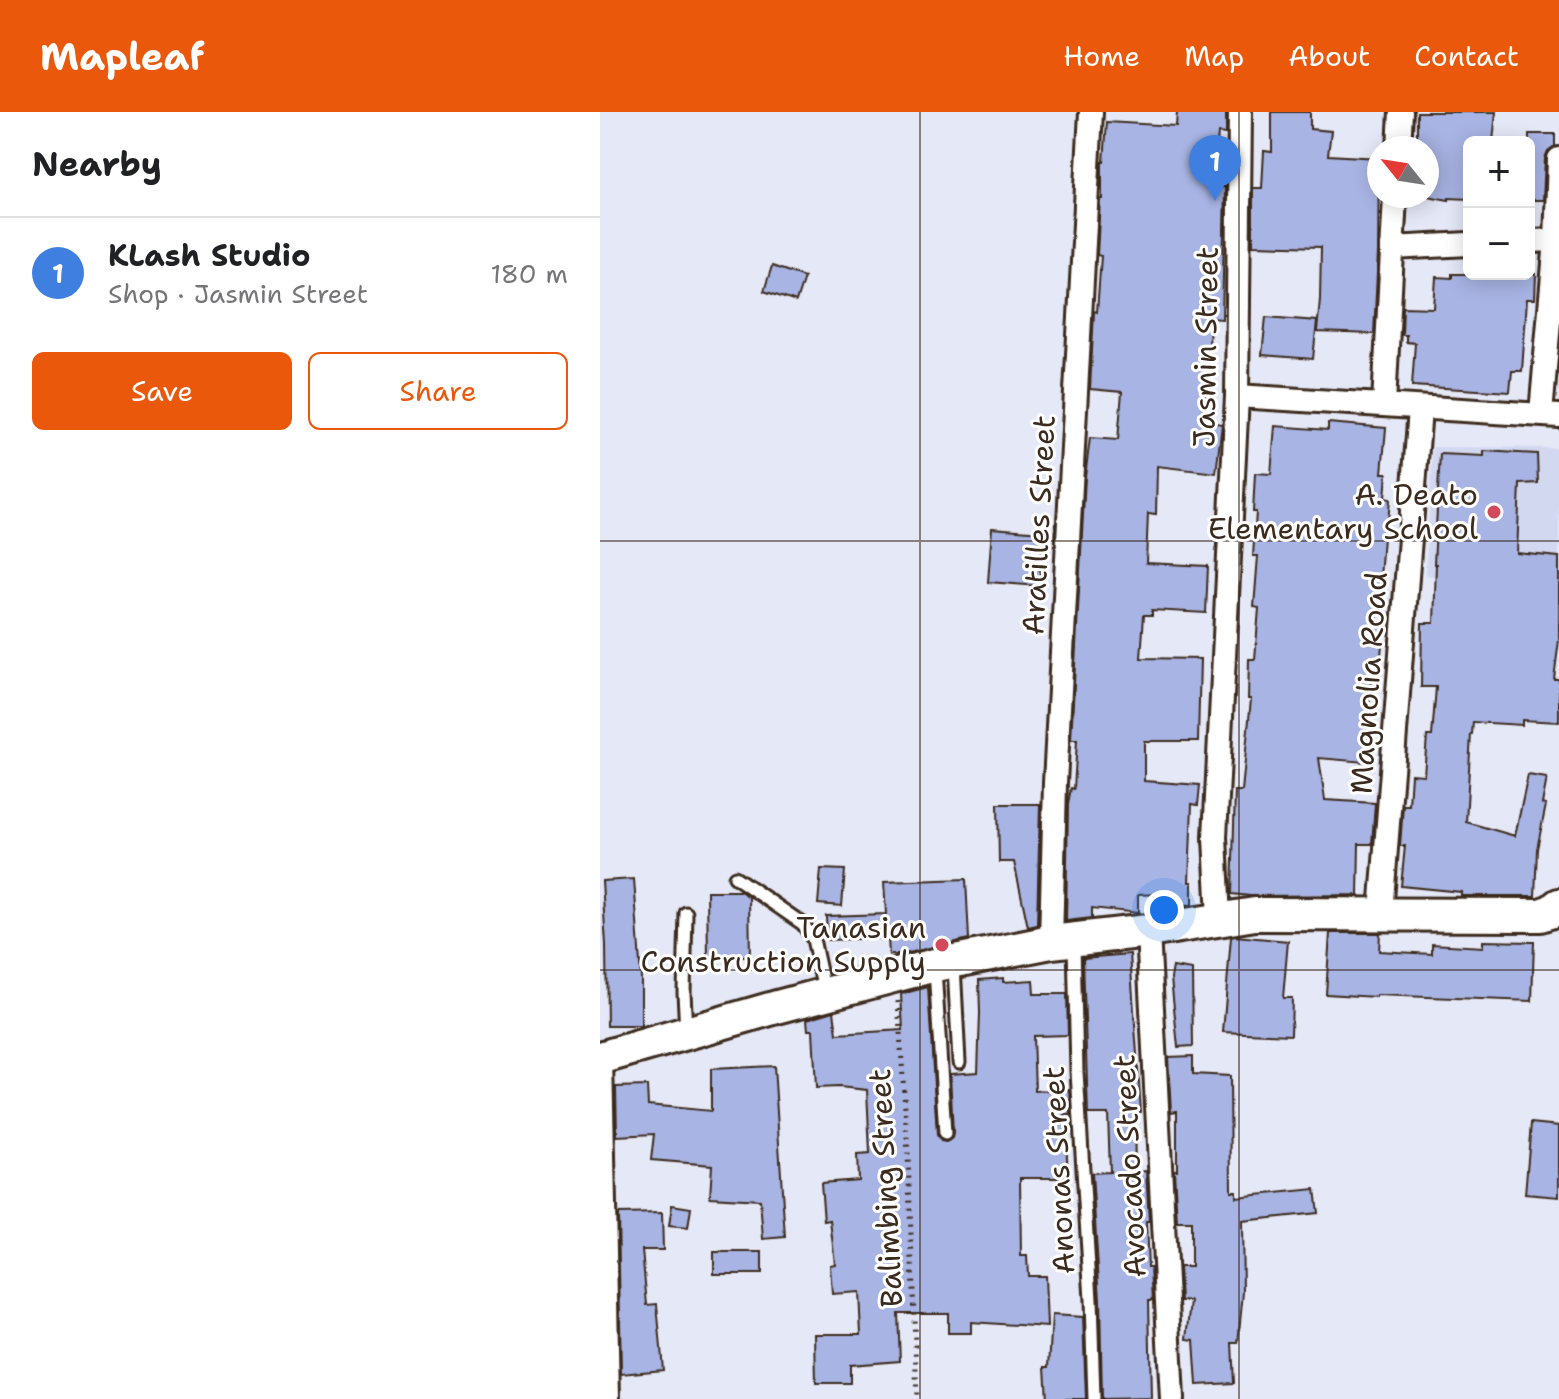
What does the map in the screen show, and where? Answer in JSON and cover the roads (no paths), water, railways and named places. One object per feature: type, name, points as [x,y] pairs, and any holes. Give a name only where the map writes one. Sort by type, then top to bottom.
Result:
[{"type":"main road","points":[[601,1058],[944,963],[1063,940],[1148,931],[1255,914],[1540,915],[1559,905]]},
{"type":"street","name":"Aratilles Street","points":[[1063,940],[1055,783],[1091,112]]},
{"type":"street","name":"Jasmin Street","points":[[1219,919],[1215,837],[1237,396],[1240,112]]},
{"type":"street","points":[[1400,136],[1401,112]]},
{"type":"street","points":[[1237,396],[1550,415],[1559,159]]},
{"type":"street","points":[[1384,404],[1394,208]]},
{"type":"street","points":[[1535,241],[1556,240]]},
{"type":"street","points":[[1391,248],[1463,244]]},
{"type":"street","name":"Magnolia Road","points":[[1381,913],[1420,409]]},
{"type":"street","name":"Avocado Street","points":[[1148,931],[1172,1399]]},
{"type":"street","points":[[601,1058],[608,1399]]},
{"type":"lane","points":[[735,877],[803,924],[813,939],[825,994]]},
{"type":"lane","points":[[686,913],[686,1033]]},
{"type":"lane","name":"Anonas Street","points":[[1063,940],[1077,1072],[1094,1399]]},
{"type":"lane","points":[[944,963],[959,1062]]},
{"type":"lane","points":[[944,963],[945,1134]]},
{"type":"place","name":"KLash Studio","points":[[1215,201]]},
{"type":"place","name":"A. Deato Elementary School","points":[[1494,512]]},
{"type":"place","name":"Tanasian Construction Supply","points":[[942,945]]}]
